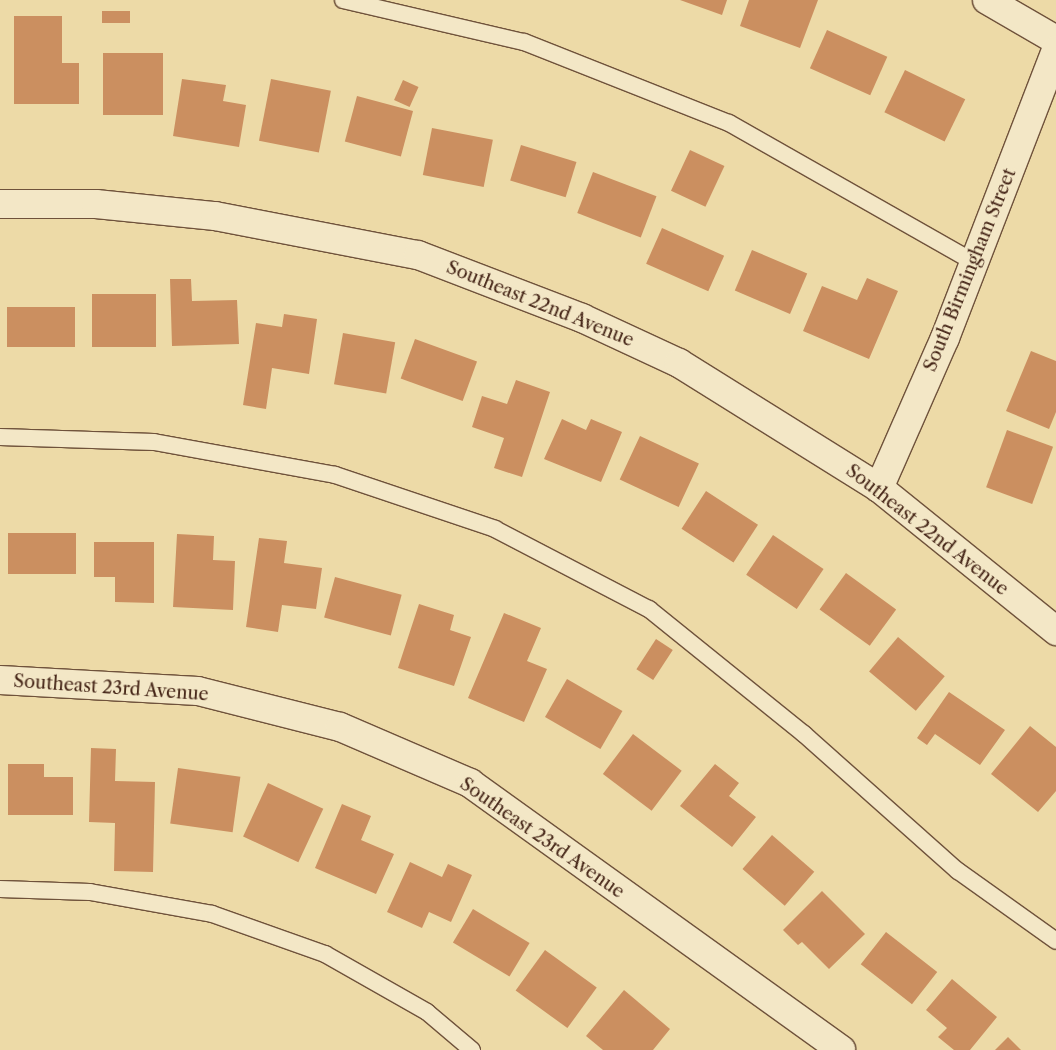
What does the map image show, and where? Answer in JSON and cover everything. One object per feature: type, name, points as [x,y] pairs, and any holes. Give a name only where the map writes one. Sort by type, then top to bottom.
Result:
[{"type":"street","points":[[987,0],[1056,40]]},
{"type":"street","name":"South Birmingham Street","points":[[879,488],[946,338],[1056,50]]},
{"type":"street","name":"Southeast 22nd Avenue","points":[[0,204],[96,204],[215,216],[418,255],[582,318],[679,363],[879,488],[1056,631]]},
{"type":"street","name":"Southeast 23rd Avenue","points":[[0,680],[198,691],[340,727],[461,779],[841,1050]]},
{"type":"lane","points":[[343,0],[524,42],[729,123],[974,262]]},
{"type":"lane","points":[[0,437],[154,442],[297,468],[335,475],[495,528],[649,609],[804,734],[958,871],[1056,941]]},
{"type":"lane","points":[[0,888],[90,892],[212,914],[325,954],[428,1012],[472,1050]]},
{"type":"building","points":[[680,0],[727,0],[722,15]]},
{"type":"building","points":[[749,0],[818,0],[800,48],[740,26]]},
{"type":"building","points":[[102,11],[130,11],[130,23],[102,23]]},
{"type":"building","points":[[14,16],[62,16],[62,63],[79,63],[79,104],[14,104]]},
{"type":"building","points":[[827,30],[887,57],[870,95],[810,68]]},
{"type":"building","points":[[103,53],[163,53],[163,115],[103,115]]},
{"type":"building","points":[[905,70],[965,99],[945,142],[884,112]]},
{"type":"building","points":[[182,79],[226,85],[223,101],[246,105],[239,147],[173,136]]},
{"type":"building","points":[[271,79],[331,91],[319,152],[259,141]]},
{"type":"building","points":[[403,80],[419,87],[410,107],[394,100]]},
{"type":"building","points":[[357,96],[413,111],[401,156],[345,141]]},
{"type":"building","points":[[432,128],[493,140],[484,187],[423,175]]},
{"type":"building","points":[[521,145],[576,162],[566,197],[510,180]]},
{"type":"building","points":[[690,150],[724,166],[705,207],[671,191]]},
{"type":"building","points":[[593,172],[656,196],[641,237],[577,213]]},
{"type":"building","points":[[662,228],[724,256],[708,291],[646,264]]},
{"type":"building","points":[[752,250],[807,273],[790,314],[735,291]]},
{"type":"building","points":[[867,278],[898,291],[869,359],[803,331],[822,286],[857,300]]},
{"type":"building","points":[[170,279],[191,279],[192,301],[237,300],[239,344],[172,346]]},
{"type":"building","points":[[92,294],[156,294],[156,347],[92,347]]},
{"type":"building","points":[[7,307],[75,307],[75,347],[7,347]]},
{"type":"building","points":[[284,314],[317,319],[309,374],[272,368],[266,409],[243,405],[256,323],[282,327]]},
{"type":"building","points":[[343,333],[395,342],[386,393],[334,384]]},
{"type":"building","points":[[415,339],[477,362],[463,401],[401,378]]},
{"type":"building","points":[[1031,351],[1056,361],[1056,412],[1049,429],[1006,411]]},
{"type":"building","points":[[516,380],[550,392],[522,477],[494,468],[504,438],[472,427],[482,396],[507,404]]},
{"type":"building","points":[[562,419],[586,430],[591,419],[622,432],[601,482],[544,459]]},
{"type":"building","points":[[1007,430],[1053,447],[1032,504],[986,487]]},
{"type":"building","points":[[640,436],[699,463],[679,507],[620,480]]},
{"type":"building","points":[[706,491],[758,525],[733,563],[681,529]]},
{"type":"building","points":[[8,533],[76,533],[76,574],[8,574]]},
{"type":"building","points":[[177,534],[214,536],[213,560],[235,561],[233,610],[173,607]]},
{"type":"building","points":[[773,535],[824,569],[797,609],[746,575]]},
{"type":"building","points":[[259,538],[287,541],[284,563],[322,568],[316,609],[282,605],[278,632],[246,627]]},
{"type":"building","points":[[94,542],[154,542],[154,603],[115,602],[115,577],[94,577]]},
{"type":"building","points":[[846,573],[896,609],[870,646],[820,609]]},
{"type":"building","points":[[335,577],[402,595],[391,635],[324,618]]},
{"type":"building","points":[[419,604],[454,615],[450,630],[471,637],[454,686],[398,668]]},
{"type":"building","points":[[504,613],[541,628],[527,661],[547,669],[524,722],[468,698]]},
{"type":"building","points":[[898,637],[945,676],[916,711],[869,671]]},
{"type":"building","points":[[656,639],[673,650],[653,680],[636,669]]},
{"type":"building","points":[[567,679],[622,711],[600,749],[545,717]]},
{"type":"building","points":[[949,692],[1005,730],[980,765],[935,734],[927,745],[917,738]]},
{"type":"building","points":[[1030,726],[1056,747],[1056,791],[1038,812],[991,774]]},
{"type":"building","points":[[633,734],[682,771],[652,811],[603,774]]},
{"type":"building","points":[[91,748],[116,749],[115,781],[155,782],[153,872],[114,871],[115,823],[89,822]]},
{"type":"building","points":[[8,764],[44,764],[44,777],[73,777],[73,815],[8,815]]},
{"type":"building","points":[[715,764],[739,783],[729,796],[756,817],[732,847],[680,806]]},
{"type":"building","points":[[178,768],[240,777],[233,832],[170,823]]},
{"type":"building","points":[[268,783],[323,809],[298,862],[243,836]]},
{"type":"building","points":[[342,804],[371,816],[361,840],[394,854],[376,894],[315,868]]},
{"type":"building","points":[[772,835],[814,872],[785,906],[742,869]]},
{"type":"building","points":[[410,862],[442,877],[448,864],[472,875],[451,922],[429,912],[422,928],[387,912]]},
{"type":"building","points":[[822,891],[865,934],[829,969],[802,942],[798,945],[783,930]]},
{"type":"building","points":[[473,909],[530,943],[509,976],[453,942]]},
{"type":"building","points":[[886,932],[937,972],[912,1004],[861,964]]},
{"type":"building","points":[[545,950],[597,988],[567,1028],[516,990]]},
{"type":"building","points":[[952,979],[997,1017],[970,1050],[954,1050],[938,1037],[947,1028],[926,1010]]},
{"type":"building","points":[[624,990],[670,1029],[653,1050],[603,1050],[586,1036]]},
{"type":"building","points":[[1008,1037],[1021,1050],[995,1050]]}]
